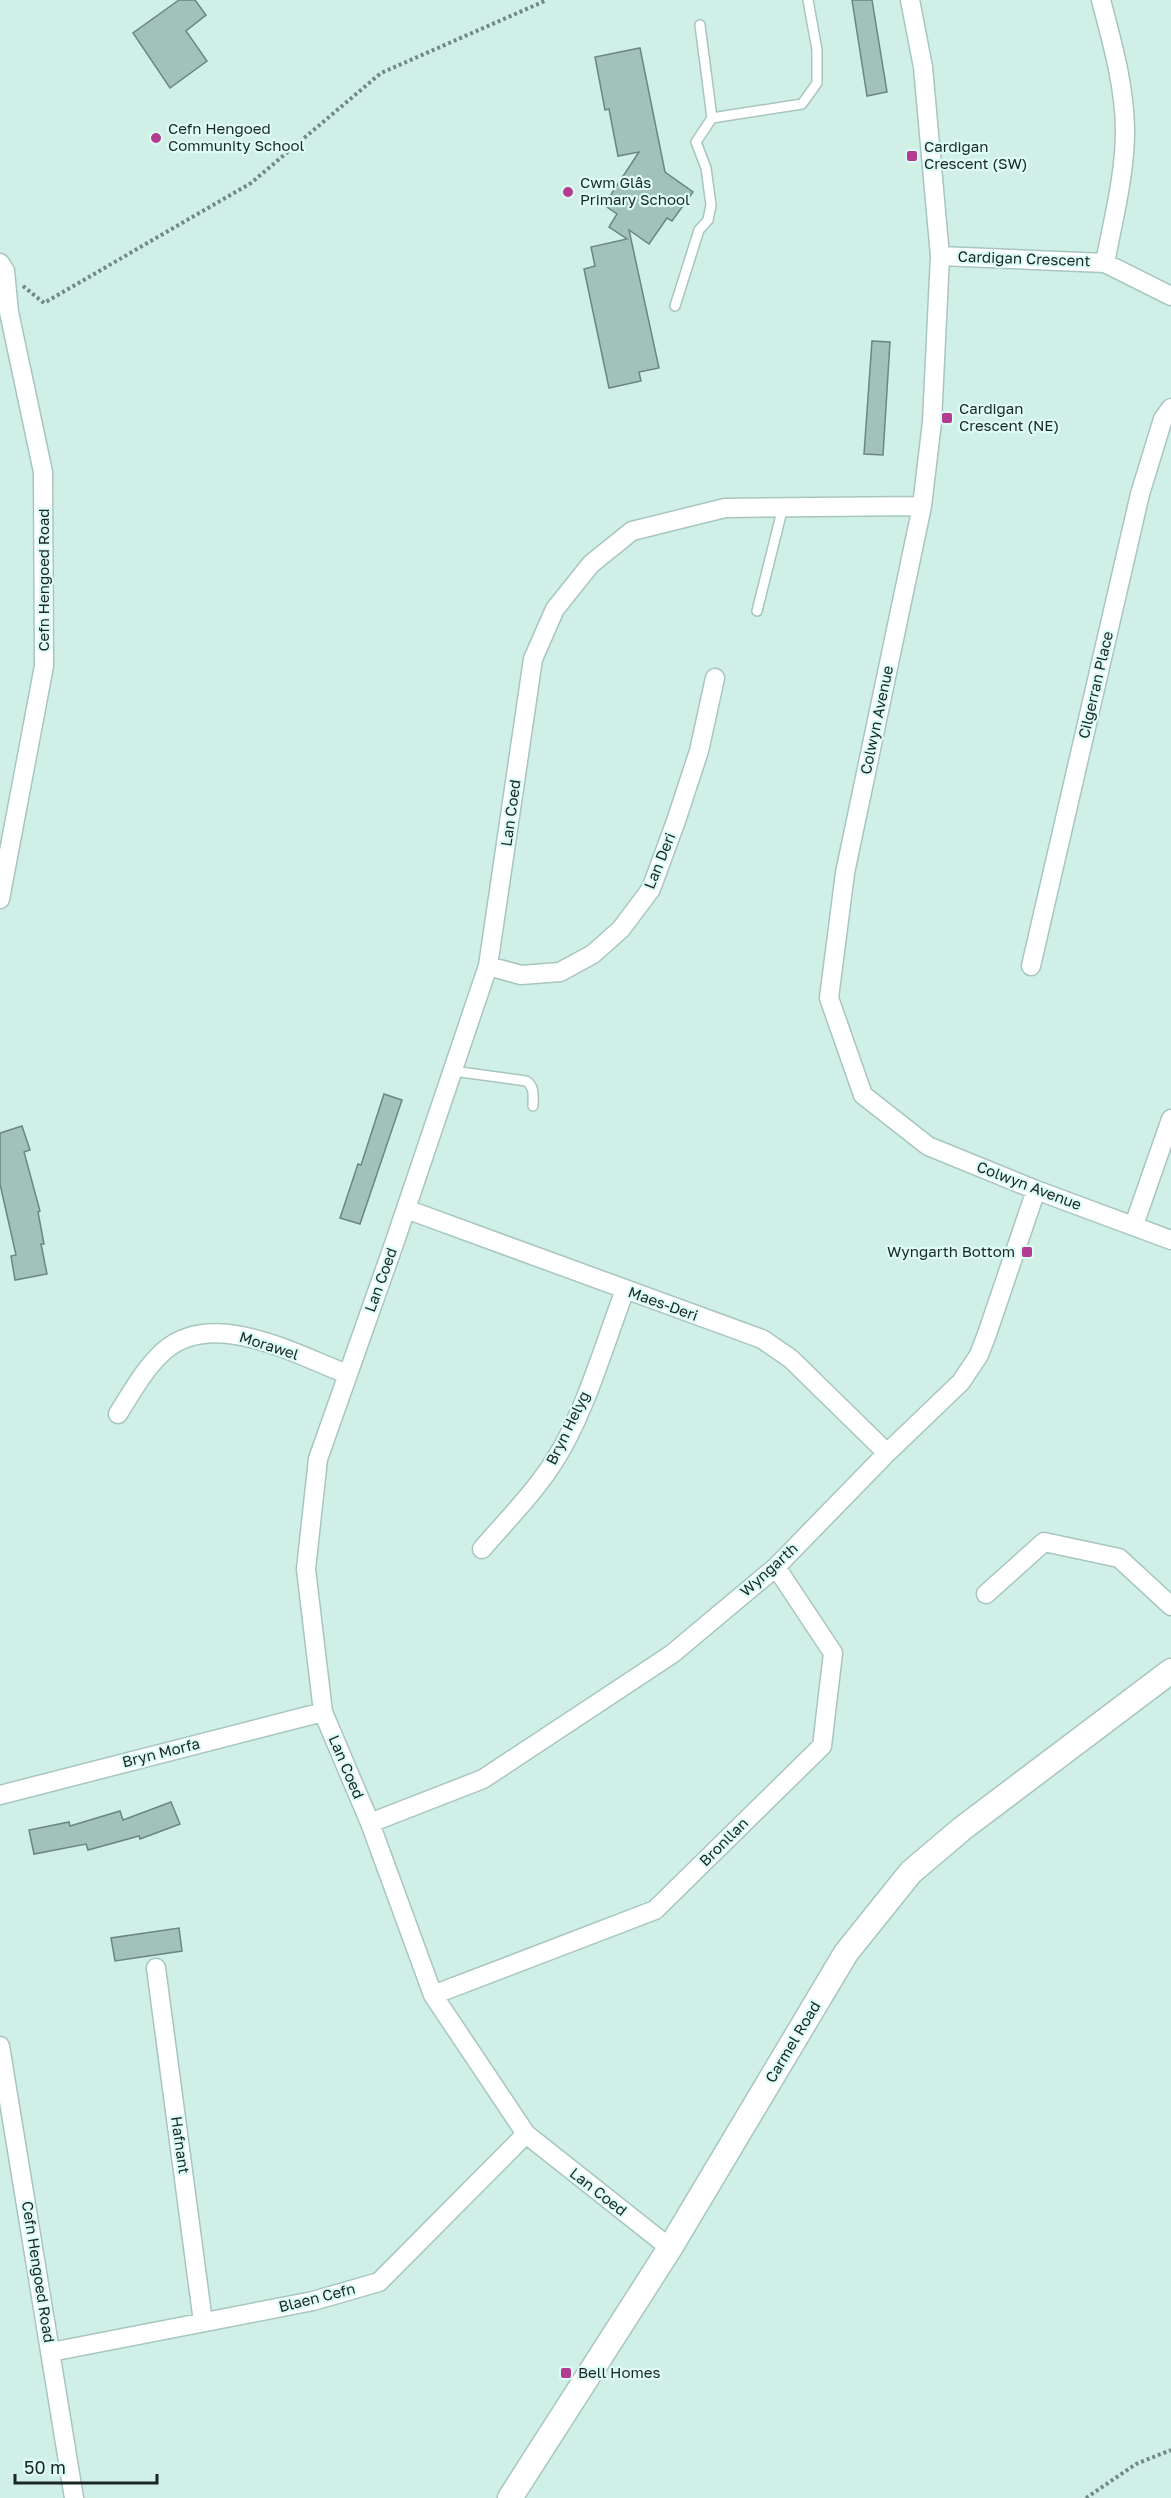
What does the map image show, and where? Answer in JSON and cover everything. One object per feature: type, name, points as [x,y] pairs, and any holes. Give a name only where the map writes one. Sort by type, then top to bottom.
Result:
[{"type":"street","name":"Colwyn Avenue","points":[[910,0],[923,67],[940,256],[932,422],[922,506],[844,873],[829,998],[863,1095],[928,1146],[1036,1190],[1171,1240]]},
{"type":"street","points":[[1101,0],[1117,64],[1125,131],[1121,179],[1105,262]]},
{"type":"street","name":"Cardigan Crescent","points":[[940,256],[1105,262],[1171,296]]},
{"type":"street","name":"Cefn Hengoed Road","points":[[0,899],[44,666],[43,472],[9,312],[2,267]]},
{"type":"street","name":"Cilgerran Place","points":[[1031,966],[1140,494],[1163,418],[1171,408]]},
{"type":"street","name":"Lan Coed","points":[[670,2248],[526,2134],[433,1995],[370,1823],[323,1712],[306,1569],[318,1459],[488,966],[533,659],[555,609],[591,564],[632,531],[724,508],[922,506]]},
{"type":"street","name":"Lan Deri","points":[[488,966],[521,975],[560,972],[593,954],[621,929],[651,889],[673,831],[699,752],[715,678]]},
{"type":"street","points":[[1134,1225],[1171,1119]]},
{"type":"street","name":"Wyngarth","points":[[370,1823],[483,1779],[672,1654],[776,1567],[887,1452],[961,1382],[979,1355],[1036,1190]]},
{"type":"street","name":"Maes-Deri","points":[[406,1209],[762,1339],[791,1359],[887,1452]]},
{"type":"street","name":"Bryn Helyg","points":[[482,1549],[535,1489],[556,1459],[580,1410],[626,1290]]},
{"type":"street","name":"Morawel","points":[[118,1414],[145,1371],[166,1350],[191,1336],[215,1332],[248,1336],[347,1374]]},
{"type":"street","points":[[986,1594],[1044,1542],[1119,1558],[1171,1606]]},
{"type":"street","name":"Bronllan","points":[[433,1995],[655,1910],[822,1746],[833,1653],[776,1567]]},
{"type":"street","name":"Carmel Road","points":[[510,2498],[670,2248],[846,1953],[911,1872],[973,1821],[1171,1671]]},
{"type":"street","name":"Bryn Morfa","points":[[0,1795],[323,1712]]},
{"type":"street","name":"Hafnant","points":[[156,1968],[203,2322]]},
{"type":"street","name":"Cefn Hengoed Road","points":[[0,2046],[74,2498]]},
{"type":"street","name":"Blaen Cefn","points":[[51,2352],[313,2301],[379,2282],[526,2134]]},
{"type":"lane","points":[[712,118],[802,104],[817,83],[817,50],[808,0]]},
{"type":"lane","points":[[675,306],[699,230],[708,220],[711,205],[706,168],[696,142],[712,118],[700,25]]},
{"type":"lane","points":[[757,611],[783,507]]},
{"type":"lane","points":[[453,1071],[526,1081],[533,1091],[533,1106]]},
{"type":"path","points":[[2,267],[44,303],[251,183],[381,73],[547,0]]},
{"type":"path","points":[[1086,2498],[1136,2464],[1171,2450]]},
{"type":"building","points":[[179,0],[195,0],[206,15],[186,31],[207,61],[170,88],[133,33]]},
{"type":"building","points":[[852,0],[872,0],[887,92],[867,96]]},
{"type":"building","points":[[640,48],[665,172],[693,192],[672,221],[667,218],[649,244],[629,230],[659,368],[639,372],[641,381],[609,388],[584,269],[595,266],[591,247],[627,239],[609,227],[617,214],[604,205],[639,152],[618,156],[609,109],[605,110],[595,57]]},
{"type":"building","points":[[872,341],[890,342],[883,455],[864,454]]},
{"type":"building","points":[[384,1094],[402,1100],[360,1224],[340,1218],[358,1164],[361,1165]]},
{"type":"building","points":[[22,1126],[30,1150],[24,1152],[40,1211],[38,1212],[44,1244],[41,1244],[47,1274],[15,1280],[11,1256],[16,1255],[0,1184],[0,1133]]},
{"type":"building","points":[[171,1802],[180,1824],[140,1839],[139,1836],[88,1850],[86,1844],[34,1854],[29,1830],[69,1822],[70,1826],[120,1811],[123,1820]]},
{"type":"building","points":[[179,1928],[182,1951],[115,1961],[111,1938]]},
{"type":"place","name":"Cefn Hengoed Community School","points":[[156,138]]},
{"type":"place","name":"Cardigan Crescent (SW)","points":[[912,156]]},
{"type":"place","name":"Cwm Glâs Primary School","points":[[568,192]]},
{"type":"place","name":"Cardigan Crescent (NE)","points":[[947,418]]},
{"type":"place","name":"Wyngarth Bottom","points":[[1027,1252]]},
{"type":"place","name":"Bell Homes","points":[[566,2373]]}]
